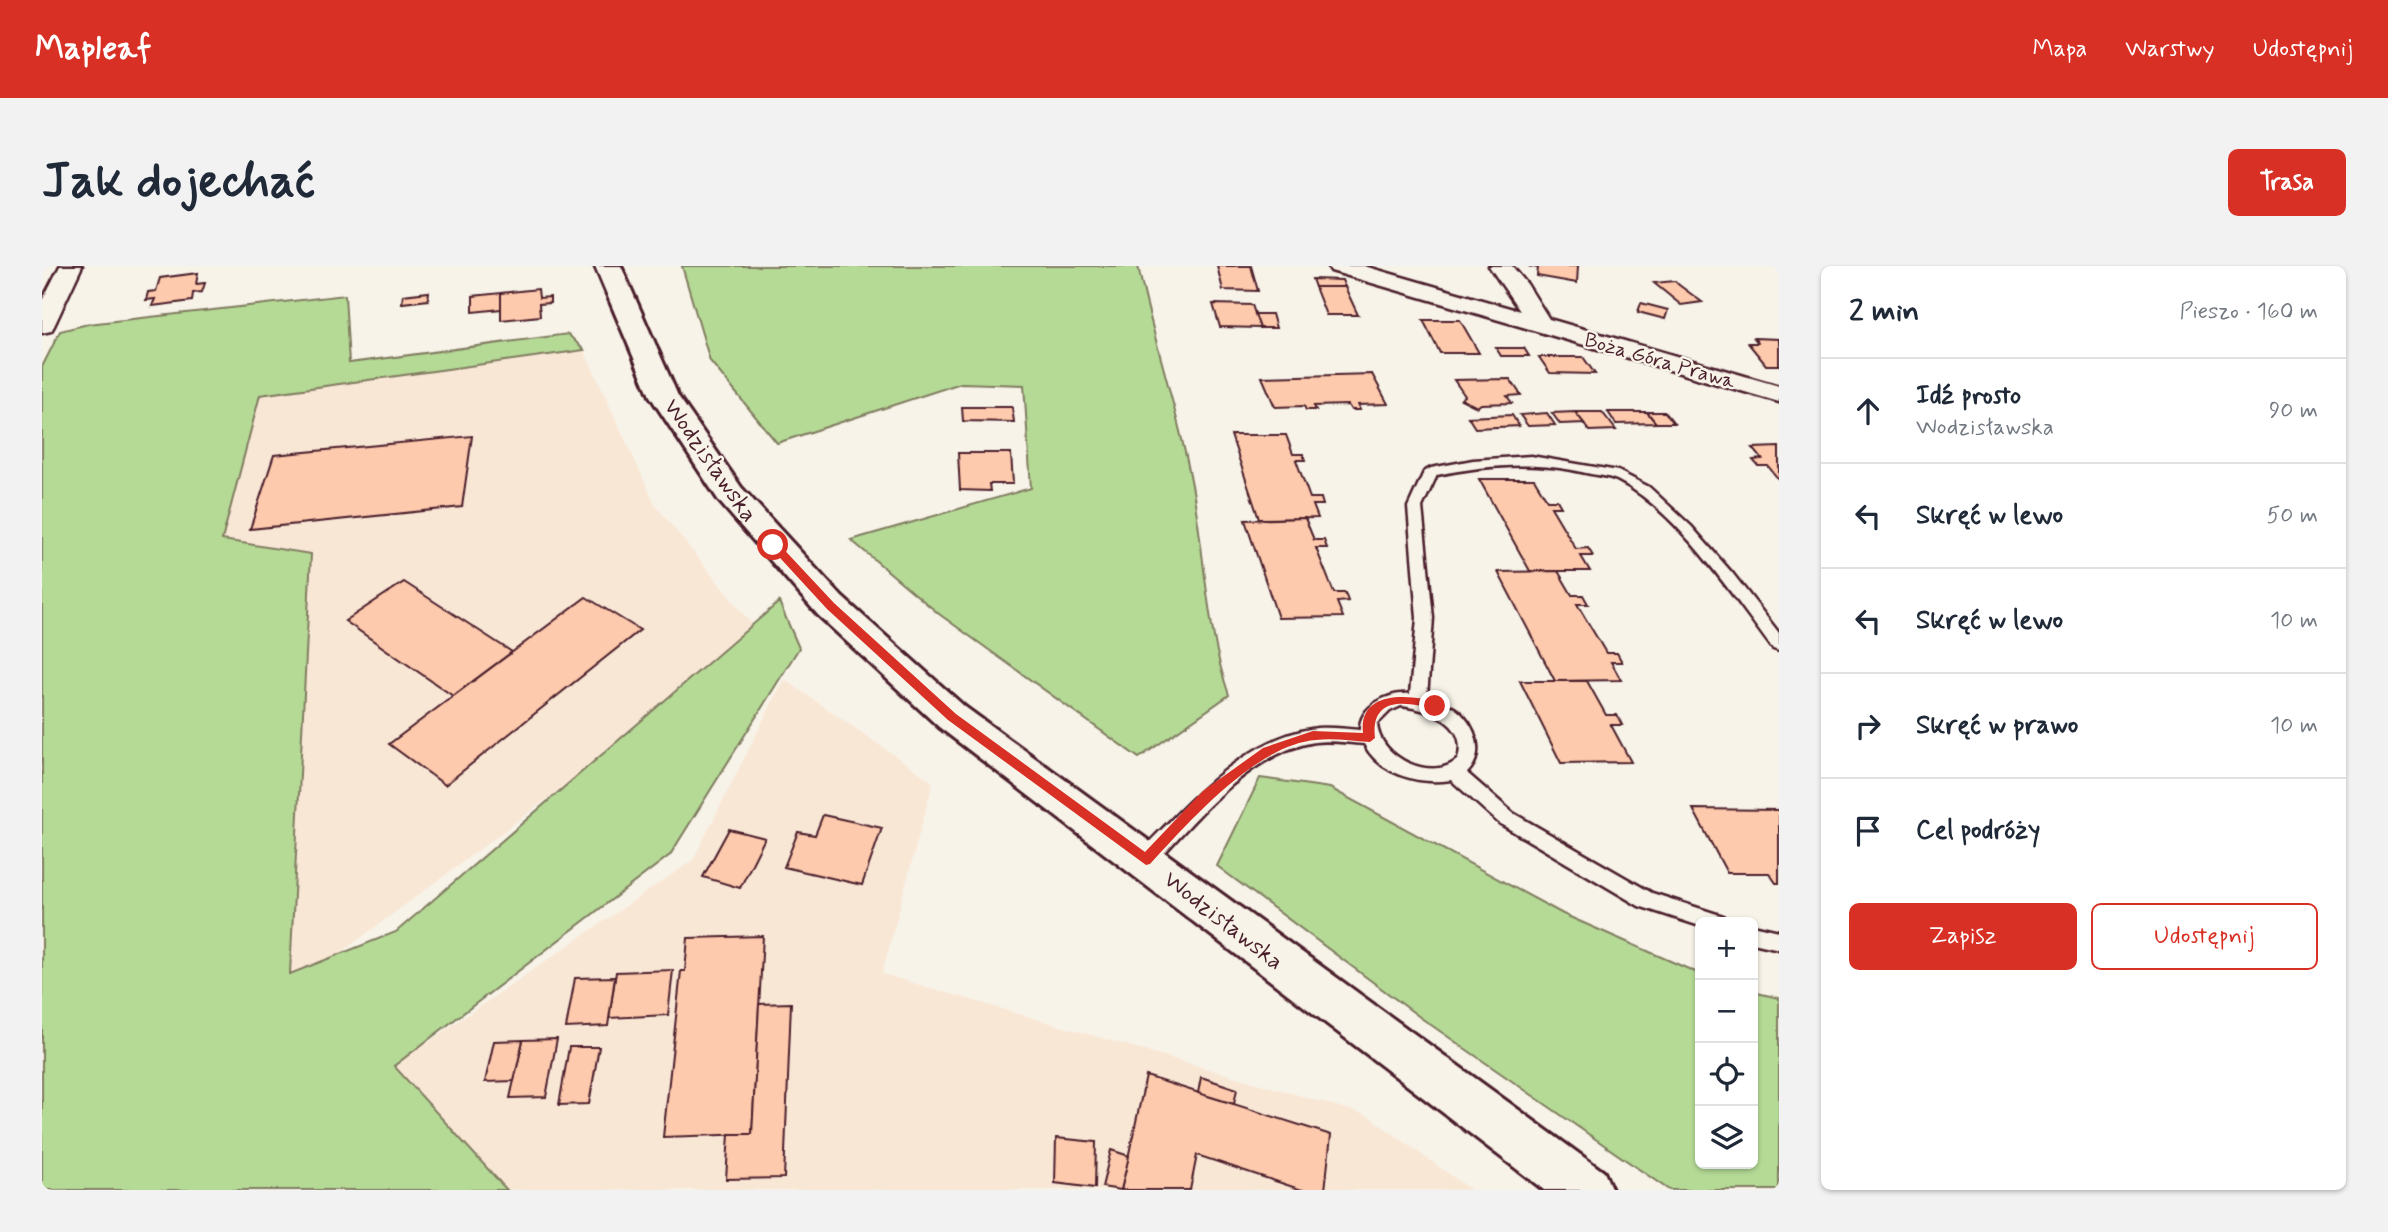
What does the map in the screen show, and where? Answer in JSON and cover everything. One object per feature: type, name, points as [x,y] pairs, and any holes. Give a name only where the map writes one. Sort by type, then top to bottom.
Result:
[{"type":"main road","name":"Wodzisławska","points":[[608,266],[664,396],[730,495],[830,606],[952,717],[1586,1190]]},
{"type":"street","points":[[42,326],[71,266]]},
{"type":"street","name":"Boża Góra Prawa","points":[[1339,266],[1361,269],[1541,326],[1779,394]]},
{"type":"street","points":[[1500,266],[1519,289],[1541,326]]},
{"type":"lane","points":[[1418,701],[1425,618],[1415,506],[1431,472],[1484,461],[1555,460],[1623,477],[1654,498],[1696,542],[1779,645]]},
{"type":"lane","points":[[1400,699],[1418,701],[1451,715],[1463,727],[1471,753],[1465,764],[1454,772],[1431,775],[1405,770],[1383,756],[1370,738],[1368,724],[1373,712],[1384,704],[1400,699]]},
{"type":"lane","points":[[1146,860],[1207,794],[1267,751],[1313,735],[1370,738]]},
{"type":"lane","points":[[1454,772],[1506,818],[1646,900],[1700,917]]},
{"type":"lane","points":[[1758,935],[1779,940]]},
{"type":"shaded area","points":[[584,350],[656,506],[754,627],[625,741],[339,954],[290,974],[310,554],[222,540],[260,395]]},
{"type":"shaded area","points":[[784,679],[933,782],[882,974],[1367,1115],[1471,1190],[507,1190],[393,1066],[693,860]]},
{"type":"green space","points":[[682,266],[1138,266],[1186,457],[1215,644],[1229,695],[1139,758],[939,614],[851,540],[1031,488],[1024,385],[961,383],[777,443],[710,361]]},
{"type":"green space","points":[[345,295],[349,363],[568,334],[584,350],[260,395],[222,540],[311,554],[290,974],[396,932],[779,602],[799,648],[670,855],[394,1066],[507,1190],[42,1190],[42,367],[60,331],[88,324]]},
{"type":"green space","points":[[1260,778],[1330,788],[1563,914],[1695,972],[1695,1169],[1758,1169],[1758,993],[1779,998],[1779,1190],[1669,1190],[1421,1018],[1217,866]]},
{"type":"building","points":[[1217,266],[1251,266],[1258,291],[1223,290]]},
{"type":"building","points":[[1528,266],[1578,266],[1577,283],[1537,276],[1538,268]]},
{"type":"building","points":[[198,273],[196,284],[205,283],[202,292],[193,293],[192,301],[152,306],[155,299],[146,300],[148,292],[156,291],[160,278]]},
{"type":"building","points":[[1312,279],[1342,280],[1345,287],[1315,287]]},
{"type":"building","points":[[1675,281],[1702,302],[1681,305],[1654,283]]},
{"type":"building","points":[[1315,287],[1345,287],[1358,315],[1326,315]]},
{"type":"building","points":[[538,289],[539,298],[550,297],[550,303],[539,304],[540,316],[501,320],[501,293]]},
{"type":"building","points":[[429,292],[428,300],[402,303],[403,295]]},
{"type":"building","points":[[501,293],[501,309],[473,312],[473,296]]},
{"type":"building","points":[[1641,303],[1668,310],[1665,319],[1638,312]]},
{"type":"building","points":[[1213,304],[1252,305],[1260,328],[1220,327]]},
{"type":"building","points":[[1255,314],[1272,314],[1276,328],[1260,328]]},
{"type":"building","points":[[1423,320],[1460,320],[1479,353],[1440,353]]},
{"type":"building","points":[[1754,338],[1779,339],[1779,365],[1766,365],[1748,343],[1758,343]]},
{"type":"building","points":[[1496,348],[1524,348],[1529,356],[1501,356]]},
{"type":"building","points":[[1539,357],[1583,357],[1595,374],[1550,373]]},
{"type":"building","points":[[1372,374],[1388,404],[1358,405],[1360,410],[1351,410],[1348,405],[1314,406],[1316,410],[1306,410],[1304,406],[1275,407],[1262,377]]},
{"type":"building","points":[[1510,379],[1521,395],[1507,396],[1512,403],[1481,404],[1477,407],[1461,399],[1465,396],[1454,380]]},
{"type":"building","points":[[962,407],[1012,407],[1014,422],[963,421]]},
{"type":"building","points":[[1575,412],[1602,412],[1616,430],[1589,431]]},
{"type":"building","points":[[1575,412],[1584,423],[1560,424],[1552,413]]},
{"type":"building","points":[[1608,412],[1647,412],[1656,423],[1616,424]]},
{"type":"building","points":[[1647,412],[1665,412],[1674,423],[1656,423]]},
{"type":"building","points":[[1547,413],[1555,425],[1528,426],[1520,415]]},
{"type":"building","points":[[1512,415],[1519,426],[1475,428],[1468,417]]},
{"type":"building","points":[[1231,435],[1286,435],[1293,454],[1303,454],[1305,460],[1296,460],[1310,498],[1321,498],[1323,505],[1313,505],[1318,518],[1259,519]]},
{"type":"building","points":[[472,436],[462,507],[250,529],[274,455]]},
{"type":"building","points":[[1779,447],[1779,480],[1768,466],[1758,466],[1753,460],[1762,459],[1753,448]]},
{"type":"building","points":[[958,453],[1011,453],[1013,484],[989,484],[990,491],[960,490]]},
{"type":"building","points":[[1479,479],[1534,479],[1547,500],[1557,500],[1561,507],[1551,507],[1576,549],[1588,548],[1593,556],[1581,556],[1590,571],[1530,571]]},
{"type":"building","points":[[1305,518],[1314,540],[1324,540],[1327,548],[1316,548],[1334,593],[1345,593],[1348,601],[1337,602],[1343,617],[1278,618],[1245,520]]},
{"type":"building","points":[[1558,571],[1572,595],[1583,595],[1588,604],[1577,604],[1606,653],[1617,653],[1622,662],[1611,662],[1621,680],[1555,681],[1498,572]]},
{"type":"building","points":[[404,582],[512,652],[453,696],[345,621]]},
{"type":"building","points":[[586,597],[640,630],[445,785],[389,744]]},
{"type":"building","points":[[1520,681],[1587,681],[1606,715],[1617,715],[1622,725],[1611,725],[1631,762],[1561,763]]},
{"type":"building","points":[[1693,809],[1779,810],[1779,883],[1776,883],[1769,873],[1727,873]]},
{"type":"building","points":[[823,815],[882,828],[862,885],[784,867],[798,832],[815,835]]},
{"type":"building","points":[[729,829],[765,838],[740,888],[703,877]]},
{"type":"building","points":[[763,936],[752,1134],[663,1137],[681,971],[685,971],[688,938]]},
{"type":"building","points":[[673,970],[668,1015],[609,1018],[616,972]]},
{"type":"building","points":[[615,977],[608,1026],[566,1028],[575,978]]},
{"type":"building","points":[[791,1003],[784,1178],[726,1179],[729,1134],[752,1134],[759,1004]]},
{"type":"building","points":[[557,1039],[546,1097],[510,1098],[523,1040]]},
{"type":"building","points":[[523,1040],[514,1081],[485,1082],[494,1041]]},
{"type":"building","points":[[569,1047],[599,1047],[589,1104],[559,1105]]},
{"type":"building","points":[[1146,1076],[1331,1135],[1325,1190],[1302,1190],[1197,1155],[1190,1190],[1121,1190]]},
{"type":"building","points":[[1201,1077],[1237,1089],[1234,1104],[1198,1093]]},
{"type":"building","points":[[1056,1138],[1096,1142],[1095,1188],[1055,1183]]},
{"type":"building","points":[[1111,1150],[1129,1156],[1121,1190],[1102,1187]]},
{"type":"route","points":[[773,545],[830,606],[952,717],[1146,860],[1207,794],[1267,751],[1313,735],[1370,738],[1368,724],[1373,712],[1384,704],[1400,699],[1435,706]]}]
